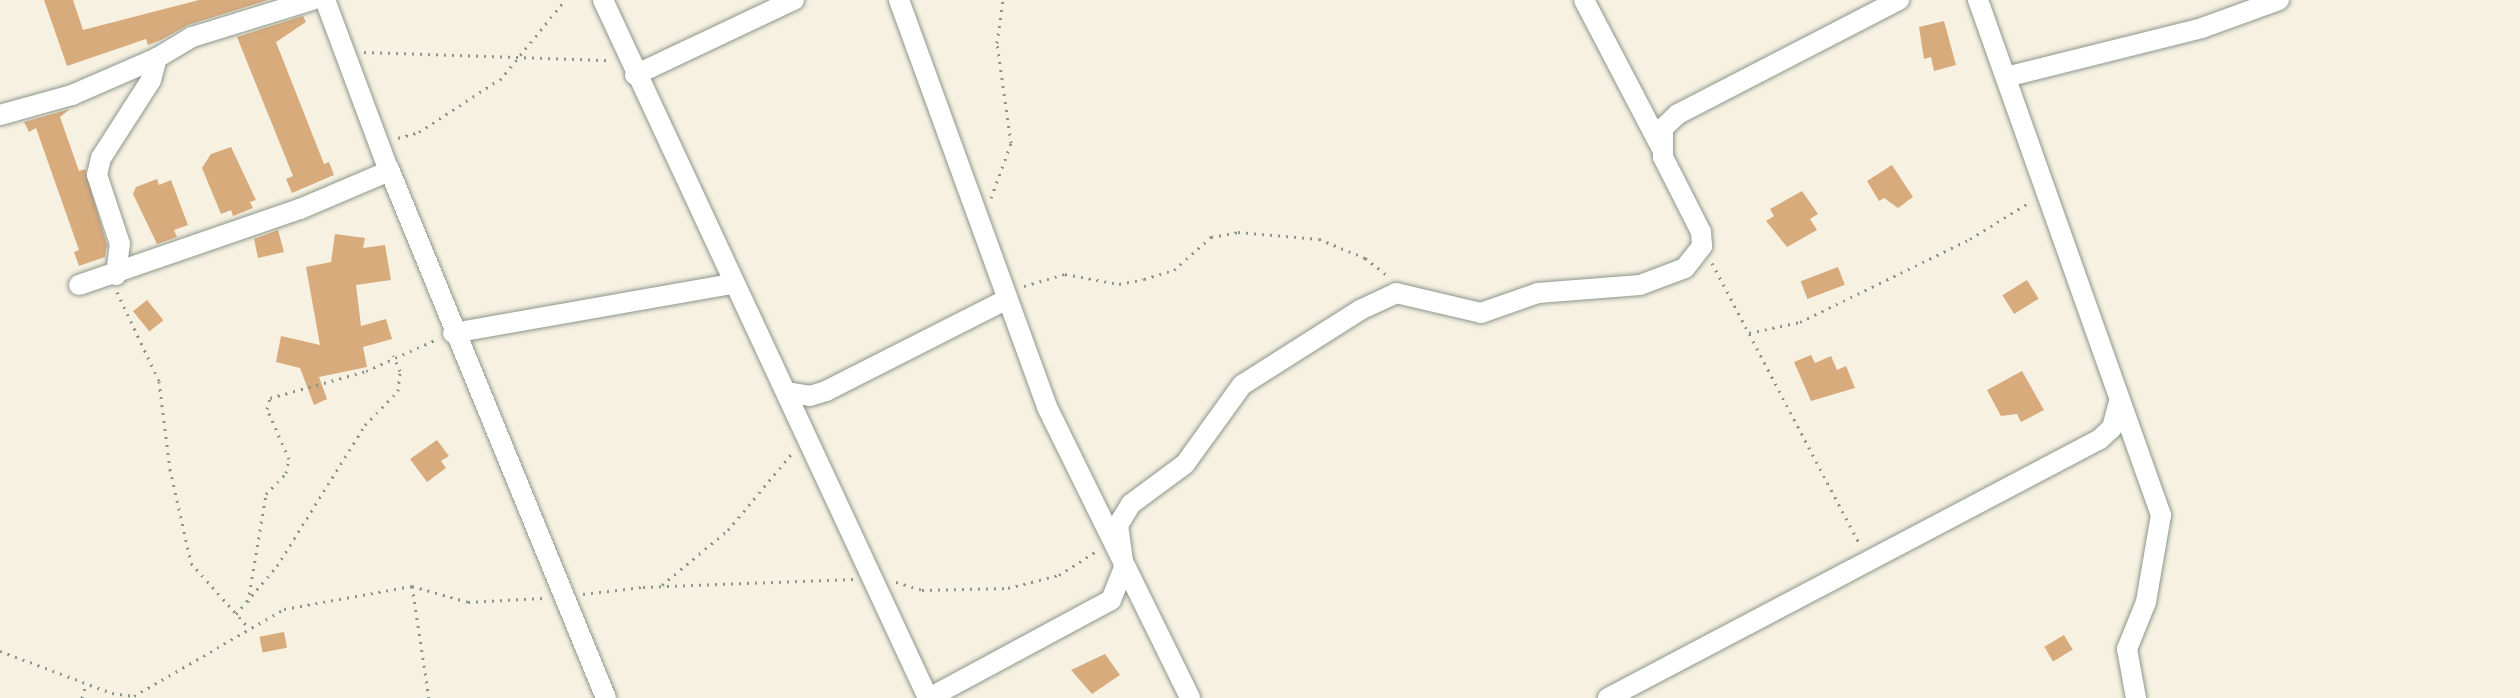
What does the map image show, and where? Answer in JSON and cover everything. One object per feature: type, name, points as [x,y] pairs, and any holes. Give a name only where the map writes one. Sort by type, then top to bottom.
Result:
[{"type":"street","points":[[0,115],[72,95],[157,58],[192,37],[312,0]]},
{"type":"street","points":[[325,0],[453,333],[606,698]]},
{"type":"street","points":[[603,0],[613,31],[731,284],[873,575],[928,698],[1111,600],[1124,568],[1117,532],[1121,517],[1185,464],[1242,385],[1360,310],[1396,293],[1411,293],[1465,311],[1496,311],[1555,289],[1660,280],[1685,268],[1702,246],[1701,232],[1661,147],[1584,0]]},
{"type":"street","points":[[635,75],[794,0]]},
{"type":"street","points":[[899,0],[978,230],[1047,407],[1190,698]]},
{"type":"street","points":[[1661,147],[1663,128],[1678,114],[1899,0]]},
{"type":"street","points":[[1978,0],[2161,515],[2146,602],[2127,649],[2136,698]]},
{"type":"street","points":[[2006,77],[2202,28],[2279,0]]},
{"type":"street","points":[[112,277],[120,244],[97,175],[101,158],[151,80],[157,58]]},
{"type":"street","points":[[79,285],[112,277],[223,231],[300,209],[388,164]]},
{"type":"street","points":[[453,333],[731,284]]},
{"type":"street","points":[[786,392],[810,396],[826,391],[1005,300]]},
{"type":"street","points":[[1608,698],[2100,439],[2112,428],[2119,402]]},
{"type":"path","points":[[388,164],[392,140],[419,132],[498,80],[565,0]]},
{"type":"path","points":[[978,230],[1011,143],[997,43],[1003,0]]},
{"type":"path","points":[[345,51],[420,58],[596,57],[635,75]]},
{"type":"path","points":[[1749,333],[1800,322],[1970,239],[2044,192]]},
{"type":"path","points":[[1005,300],[1033,279],[1065,274],[1119,284],[1144,279],[1174,270],[1211,237],[1238,232],[1319,239],[1365,258],[1411,293]]},
{"type":"path","points":[[1702,246],[1869,560]]},
{"type":"path","points":[[112,277],[140,332],[159,381],[170,469],[191,563],[249,628]]},
{"type":"path","points":[[248,602],[266,494],[286,473],[289,459],[267,409],[270,398],[366,371],[393,355],[453,333]]},
{"type":"path","points":[[236,614],[248,602],[365,425],[398,391],[400,371],[393,355]]},
{"type":"path","points":[[659,587],[738,521],[798,444]]},
{"type":"path","points":[[0,651],[124,696],[144,693],[284,609],[412,586],[468,602],[563,597],[659,587],[835,583],[873,575],[922,590],[1008,588],[1059,575],[1111,542]]},
{"type":"path","points":[[412,586],[429,698]]},
{"type":"path","points":[[82,698],[87,682]]},
{"type":"path","points":[[144,693],[146,698]]},
{"type":"building","points":[[44,0],[73,0],[83,30],[199,0],[268,0],[188,25],[148,45],[146,39],[67,66]]},
{"type":"building","points":[[303,16],[306,22],[276,42],[324,164],[329,162],[334,175],[292,193],[286,179],[293,176],[237,37]]},
{"type":"building","points":[[1944,21],[1956,65],[1934,71],[1931,57],[1924,59],[1919,27]]},
{"type":"building","points":[[70,109],[60,117],[79,171],[85,169],[107,245],[105,257],[79,266],[74,252],[79,250],[36,128],[29,132],[24,122]]},
{"type":"building","points":[[231,147],[256,200],[250,202],[253,208],[233,216],[231,210],[221,214],[202,168],[211,154]]},
{"type":"building","points":[[1892,165],[1913,197],[1898,208],[1884,198],[1879,201],[1867,181]]},
{"type":"building","points":[[157,179],[159,185],[171,180],[188,225],[174,230],[177,237],[157,244],[133,194],[136,187]]},
{"type":"building","points":[[1802,191],[1818,214],[1810,219],[1817,230],[1787,247],[1766,221],[1774,216],[1770,209]]},
{"type":"building","points":[[278,230],[284,252],[258,258],[254,239]]},
{"type":"building","points":[[335,234],[365,238],[363,248],[385,245],[391,280],[356,285],[361,326],[386,319],[392,339],[363,347],[367,367],[319,377],[327,399],[314,405],[300,368],[276,362],[281,336],[320,345],[306,267],[331,262]]},
{"type":"building","points":[[1838,267],[1845,285],[1807,299],[1801,281]]},
{"type":"building","points":[[2027,280],[2039,299],[2014,314],[2002,295]]},
{"type":"building","points":[[147,300],[163,320],[149,332],[133,311]]},
{"type":"building","points":[[1811,355],[1815,363],[1831,356],[1837,370],[1846,366],[1855,388],[1811,401],[1794,362]]},
{"type":"building","points":[[2022,371],[2044,410],[2021,422],[2017,414],[2001,416],[1987,390]]},
{"type":"building","points":[[437,440],[449,456],[441,461],[446,468],[427,482],[410,459]]},
{"type":"building","points":[[284,632],[287,648],[263,652],[259,637]]},
{"type":"building","points":[[2064,635],[2073,650],[2053,661],[2044,647]]},
{"type":"building","points":[[1105,654],[1120,675],[1092,694],[1071,670]]}]
